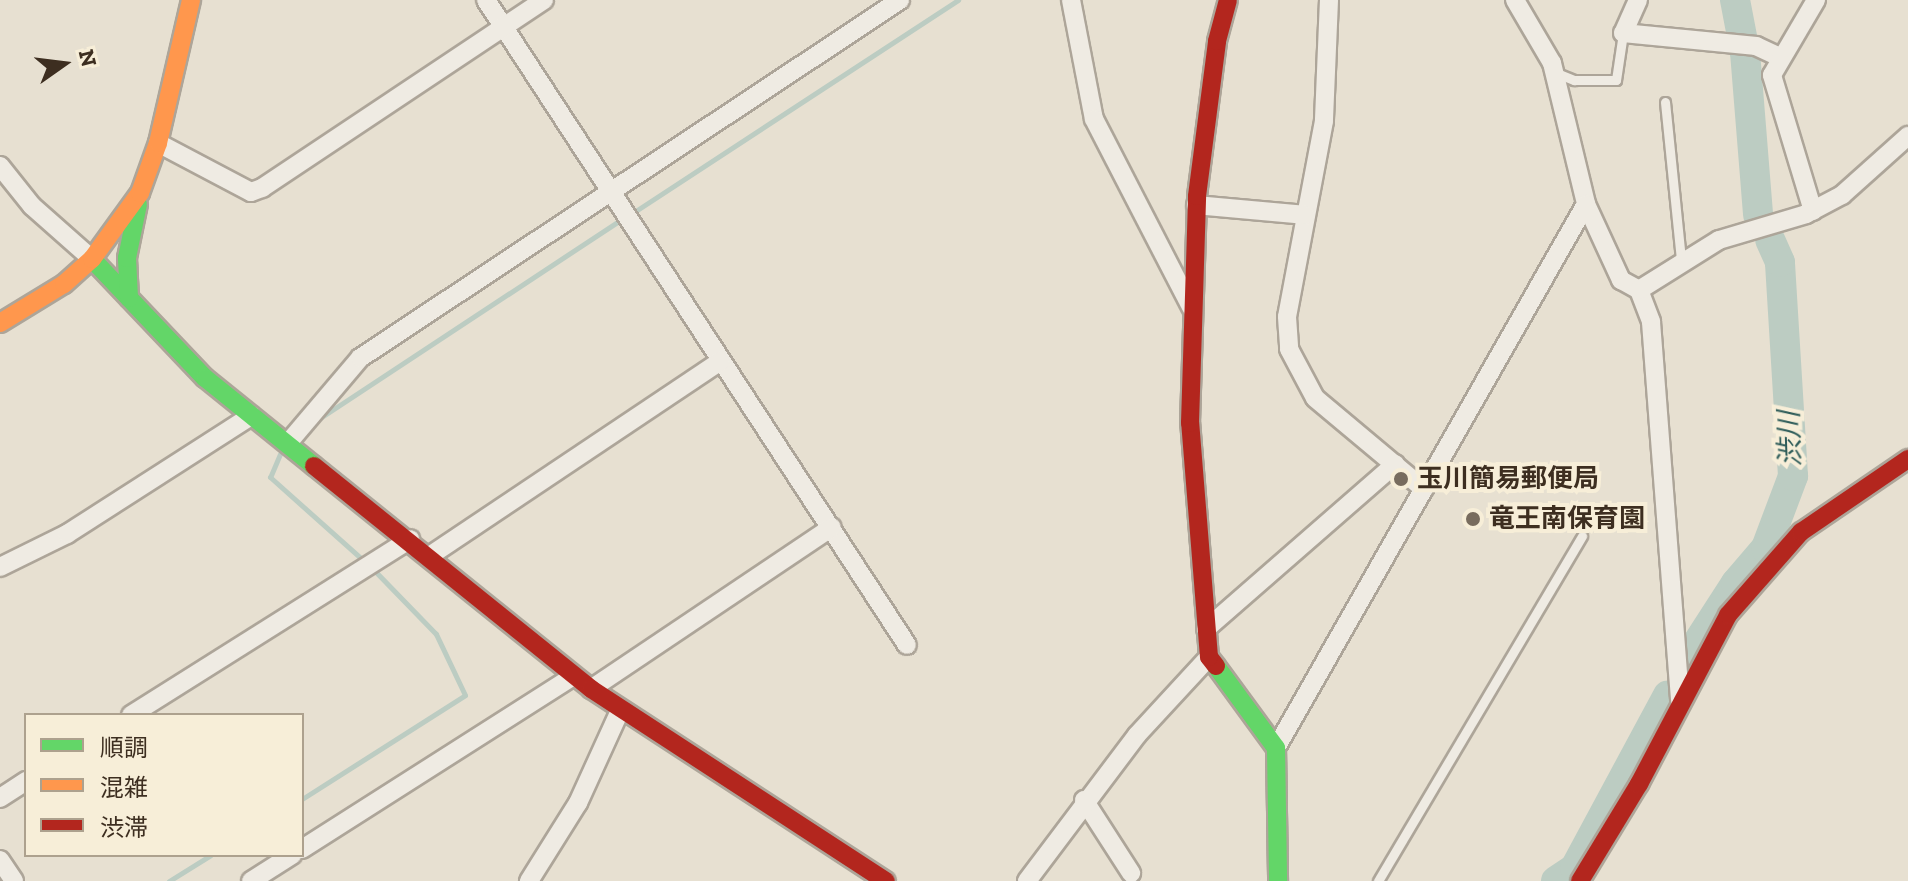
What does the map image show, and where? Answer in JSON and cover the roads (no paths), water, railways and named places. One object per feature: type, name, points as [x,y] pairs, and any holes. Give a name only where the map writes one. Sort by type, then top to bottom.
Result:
[{"type":"street","points":[[129,298],[127,258],[140,193],[158,143],[191,0]]},
{"type":"street","points":[[486,0],[907,645]]},
{"type":"street","points":[[158,143],[251,192],[262,188],[544,0]]},
{"type":"street","points":[[288,443],[360,358],[900,0]]},
{"type":"street","points":[[1071,0],[1094,119],[1191,307]]},
{"type":"street","points":[[1228,0],[1217,41],[1196,205],[1190,423],[1209,657],[1215,672],[1276,748]]},
{"type":"street","points":[[1329,0],[1324,121],[1287,317],[1289,349],[1315,398],[1424,489]]},
{"type":"street","points":[[1515,0],[1554,72],[1571,159],[1586,204],[1621,280],[1639,290],[1651,322],[1658,369],[1659,450],[1680,701]]},
{"type":"street","points":[[1638,0],[1623,33],[1756,46],[1780,57]]},
{"type":"street","points":[[1813,211],[1772,75],[1816,0]]},
{"type":"street","points":[[1639,290],[1681,260],[1731,235],[1813,211],[1842,195],[1908,136]]},
{"type":"street","points":[[0,166],[32,206],[92,259],[205,378],[251,416],[431,555],[620,711],[886,881]]},
{"type":"street","points":[[0,323],[64,284],[92,259],[140,193]]},
{"type":"street","points":[[1278,881],[1276,748],[1586,204]]},
{"type":"street","points":[[1196,205],[1306,215]]},
{"type":"street","points":[[431,555],[721,361]]},
{"type":"street","points":[[0,567],[67,534],[251,416]]},
{"type":"street","points":[[1580,881],[1639,784],[1704,653],[1760,575],[1840,502],[1908,459]]},
{"type":"street","points":[[1206,629],[1395,464]]},
{"type":"street","points":[[591,689],[832,527]]},
{"type":"street","points":[[134,713],[410,539]]},
{"type":"street","points":[[1027,881],[1084,800],[1209,657]]},
{"type":"street","points":[[304,848],[574,676]]},
{"type":"street","points":[[529,881],[578,803],[620,711]]},
{"type":"street","points":[[0,798],[24,782]]},
{"type":"street","points":[[1084,800],[1131,873]]},
{"type":"street","points":[[251,881],[289,857]]},
{"type":"street","points":[[0,860],[14,881]]},
{"type":"lane","points":[[1554,72],[1574,80],[1616,80],[1623,33]]},
{"type":"lane","points":[[1665,102],[1681,260]]},
{"type":"lane","points":[[1378,881],[1582,536]]},
{"type":"waterway","points":[[631,214],[958,0]]},
{"type":"waterway","name":"渋川","points":[[1735,0],[1745,52],[1758,214]]},
{"type":"waterway","points":[[317,420],[622,219]]},
{"type":"waterway","name":"渋川","points":[[1687,659],[1736,583],[1766,548],[1793,476],[1780,262],[1770,240]]},
{"type":"waterway","points":[[280,454],[270,477],[364,561]]},
{"type":"waterway","points":[[304,798],[465,695],[436,634],[372,568]]},
{"type":"waterway","name":"渋川","points":[[1556,881],[1575,868],[1668,695]]},
{"type":"waterway","points":[[169,881],[208,857]]},
{"type":"place","name":"玉川簡易郵便局","points":[[1401,479]]},
{"type":"place","name":"竜王南保育園","points":[[1473,519]]}]
